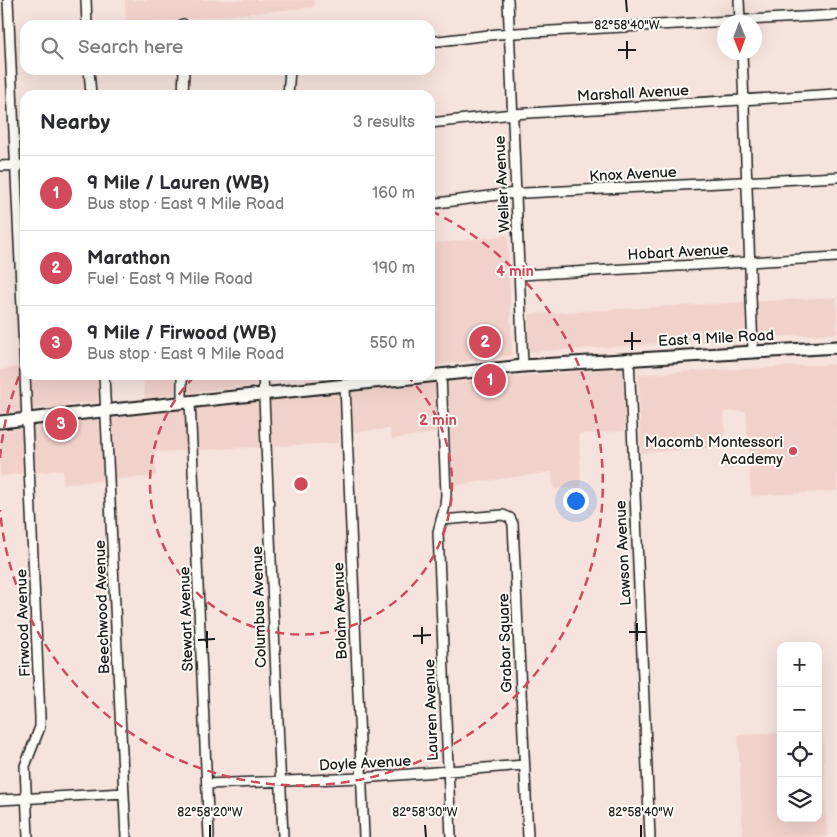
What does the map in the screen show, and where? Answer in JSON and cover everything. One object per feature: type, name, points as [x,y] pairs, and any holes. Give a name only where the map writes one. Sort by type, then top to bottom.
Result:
[{"type":"main road","name":"East 9 Mile Road","points":[[435,375],[629,358],[837,347]]},
{"type":"main road","name":"East 9 Mile Road","points":[[0,422],[106,409],[389,380]]},
{"type":"street","name":"Firwood Avenue","points":[[8,0],[20,270]]},
{"type":"street","points":[[86,0],[87,20]]},
{"type":"street","name":"Weller Avenue","points":[[508,0],[523,366]]},
{"type":"street","points":[[739,0],[740,15]]},
{"type":"street","points":[[762,20],[837,15]]},
{"type":"street","points":[[435,41],[509,34],[717,23]]},
{"type":"street","points":[[742,60],[753,351]]},
{"type":"street","points":[[89,75],[90,90]]},
{"type":"street","points":[[183,90],[184,75]]},
{"type":"street","points":[[288,90],[290,75]]},
{"type":"street","name":"Marshall Avenue","points":[[435,122],[512,114],[837,94]]},
{"type":"street","points":[[0,166],[20,166]]},
{"type":"street","name":"Knox Avenue","points":[[435,203],[516,194],[837,177]]},
{"type":"street","name":"Hobart Avenue","points":[[520,275],[837,257]]},
{"type":"street","name":"Lawson Avenue","points":[[629,358],[650,837]]},
{"type":"street","name":"Lauren Avenue","points":[[441,374],[446,494],[438,538],[451,837]]},
{"type":"street","name":"Firwood Avenue","points":[[25,380],[40,717],[40,727],[26,761],[28,837]]},
{"type":"street","name":"Beechwood Avenue","points":[[104,380],[126,837]]},
{"type":"street","name":"Stewart Avenue","points":[[183,380],[186,401],[209,837]]},
{"type":"street","name":"Columbus Avenue","points":[[263,380],[283,837]]},
{"type":"street","name":"Bolam Avenue","points":[[345,385],[364,837]]},
{"type":"street","name":"Grabar Square","points":[[441,520],[500,515],[510,518],[513,524],[528,837]]},
{"type":"street","name":"Doyle Avenue","points":[[207,784],[361,778],[524,765]]},
{"type":"street","points":[[0,800],[124,793]]},
{"type":"shaded area","points":[[125,0],[314,0],[315,7],[178,20],[126,20]]},
{"type":"shaded area","points":[[508,235],[512,356],[435,365],[435,243]]},
{"type":"shaded area","points":[[837,297],[837,333],[528,352],[529,314]]},
{"type":"shaded area","points":[[837,364],[837,491],[751,496],[746,411],[724,412],[726,447],[641,453],[638,374]]},
{"type":"shaded area","points":[[20,367],[20,380],[99,380],[98,402],[0,413],[0,370]]},
{"type":"shaded area","points":[[623,368],[625,431],[579,434],[581,487],[554,489],[552,472],[450,486],[447,431],[392,439],[390,429],[339,433],[339,443],[155,452],[156,476],[63,484],[63,470],[0,476],[0,431],[169,411],[484,379]]},
{"type":"shaded area","points":[[143,380],[256,380],[255,385],[145,398]]},
{"type":"shaded area","points":[[823,730],[827,837],[743,837],[738,735],[777,733],[777,822],[822,822]]},
{"type":"place","name":"Marathon","points":[[485,342]]},
{"type":"place","name":"9 Mile / Lauren (WB)","points":[[490,380]]},
{"type":"place","name":"9 Mile / Firwood (WB)","points":[[61,424]]},
{"type":"place","name":"Macomb Montessori Academy","points":[[793,451]]}]
